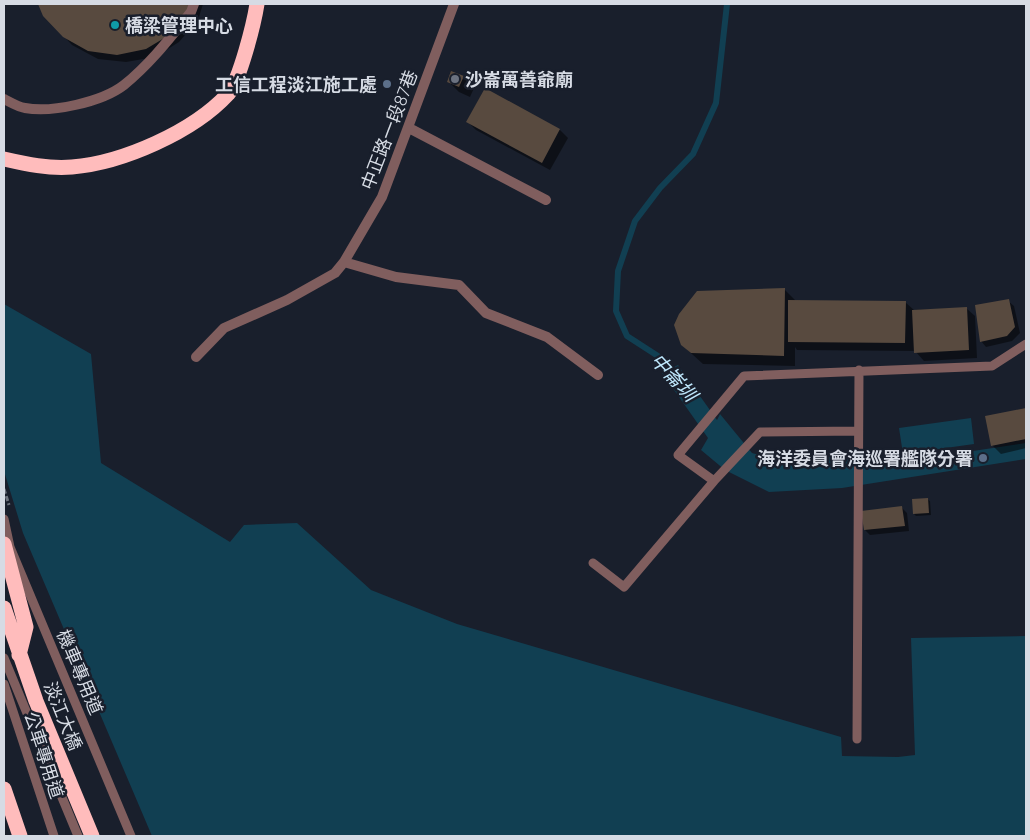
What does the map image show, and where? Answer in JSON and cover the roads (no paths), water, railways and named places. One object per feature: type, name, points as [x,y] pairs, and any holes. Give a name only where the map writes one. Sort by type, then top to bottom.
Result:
[{"type":"highway","points":[[4,159],[31,166],[72,167],[111,159],[156,143],[197,120],[229,93],[246,51],[257,4]]},
{"type":"highway","points":[[4,544],[26,627],[19,655]]},
{"type":"highway","name":"淡江大橋","points":[[4,608],[47,730],[92,836]]},
{"type":"highway","points":[[4,789],[20,836]]},
{"type":"street","points":[[4,99],[24,108],[49,108],[82,104],[122,86],[154,58],[191,12],[194,4]]},
{"type":"street","name":"中正路一段87巷","points":[[196,357],[224,328],[287,300],[336,273],[382,197],[454,4]]},
{"type":"street","points":[[409,128],[546,200]]},
{"type":"street","points":[[344,262],[396,277],[459,285],[486,313],[547,337],[598,375]]},
{"type":"lane","points":[[714,481],[678,455],[744,376],[992,366],[1026,344]]},
{"type":"lane","points":[[857,739],[860,485],[858,431],[859,370]]},
{"type":"lane","points":[[593,563],[624,587],[714,481],[760,432],[858,431]]},
{"type":"lane","name":"機車專用道","points":[[4,519],[10,547],[131,836]]},
{"type":"lane","name":"公車專用道","points":[[4,658],[78,836]]},
{"type":"lane","name":"公車專用道","points":[[4,684],[54,836]]},
{"type":"water","points":[[4,304],[91,354],[101,463],[230,542],[244,525],[297,523],[371,590],[457,624],[841,737],[842,756],[898,757],[915,755],[911,638],[1026,636],[1026,836],[4,836]]},
{"type":"water","points":[[678,365],[717,420],[720,414],[752,453],[769,458],[882,456],[886,464],[1026,443],[1026,459],[842,488],[769,492],[725,470],[701,450],[708,438],[662,373]]},
{"type":"water","points":[[971,418],[974,444],[903,454],[899,428]]},
{"type":"waterway","name":"中崙圳","points":[[675,374],[661,358],[627,336],[616,311],[618,271],[635,221],[660,188],[693,154],[716,103],[727,4]]},
{"type":"place","name":"橋梁管理中心","points":[[115,25]]},
{"type":"place","name":"沙崙萬善爺廟","points":[[455,79]]},
{"type":"place","name":"工信工程淡江施工處","points":[[387,84]]},
{"type":"place","name":"海洋委員會海巡署艦隊分署","points":[[983,458]]}]
